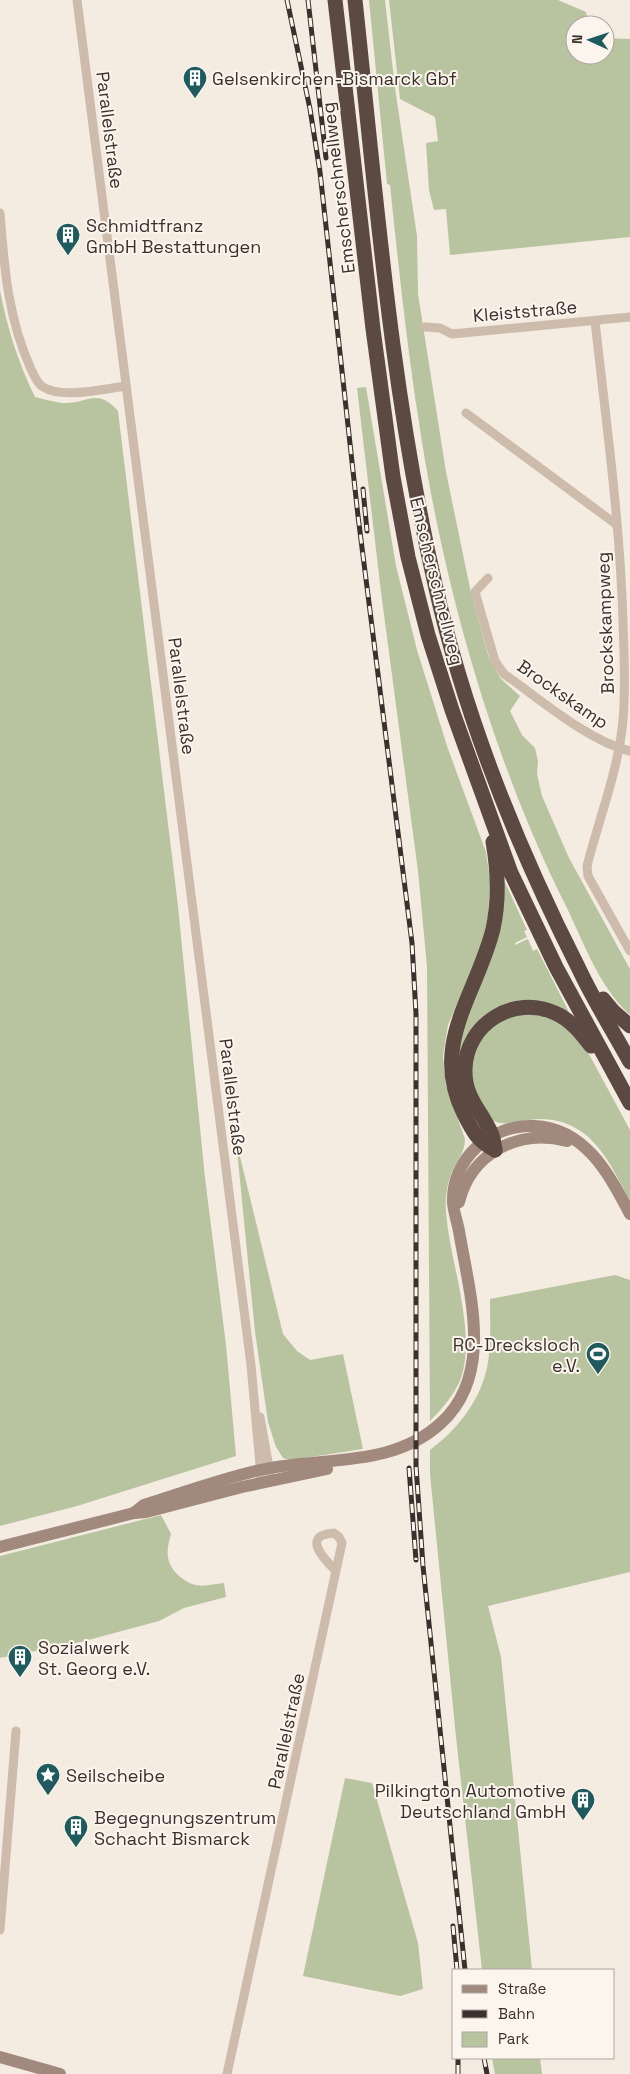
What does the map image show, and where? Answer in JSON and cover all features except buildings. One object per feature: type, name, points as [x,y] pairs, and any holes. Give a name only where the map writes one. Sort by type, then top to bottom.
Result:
[{"type":"highway","name":"Emscherschnellweg","points":[[335,0],[373,329],[393,477],[408,557],[431,645],[452,710],[511,873],[556,966],[630,1104]]},
{"type":"highway","name":"Emscherschnellweg","points":[[355,0],[390,325],[411,473],[435,587],[462,684],[498,789],[531,869],[579,971],[630,1062]]},
{"type":"highway","points":[[484,796],[496,857],[497,888],[495,916],[489,941],[458,1020],[451,1053],[452,1077],[458,1100],[471,1127],[489,1143]]},
{"type":"highway","points":[[579,971],[613,1012],[630,1026]]},
{"type":"highway","points":[[489,1143],[466,1084],[465,1069],[472,1041],[480,1029],[498,1015],[511,1009],[526,1007],[548,1010],[561,1016],[580,1032],[616,1076]]},
{"type":"main road","points":[[0,1547],[113,1519],[134,1512],[144,1505],[266,1476],[380,1454],[412,1443],[441,1423],[454,1409],[470,1375],[474,1345],[474,1328],[453,1202],[456,1179],[466,1159],[510,1128],[522,1126],[544,1127],[564,1133],[582,1144],[612,1180],[630,1214]]},
{"type":"main road","points":[[0,2056],[60,2074]]},
{"type":"street","name":"Parallelstraße","points":[[77,0],[254,1395],[266,1476]]},
{"type":"street","points":[[0,213],[8,295],[21,344],[34,376],[42,387],[53,391],[67,392],[126,386]]},
{"type":"street","name":"Kleiststraße","points":[[425,327],[440,328],[452,334],[630,317]]},
{"type":"street","name":"Brockskampweg","points":[[594,321],[617,525],[622,587],[625,675],[623,720],[619,749]]},
{"type":"street","points":[[466,413],[617,525]]},
{"type":"street","name":"Brockskamp","points":[[488,578],[476,592],[496,662],[504,674],[594,738],[619,749],[630,751]]},
{"type":"street","name":"Brockskamp","points":[[619,749],[587,866],[588,876],[630,951]]},
{"type":"street","name":"Parallelstraße","points":[[228,2074],[336,1571]]},
{"type":"street","points":[[0,1930],[16,1731]]},
{"type":"green space","points":[[369,0],[385,0],[395,88],[417,236],[418,294],[446,472],[471,593],[489,658],[501,679],[520,696],[510,711],[522,735],[535,748],[538,761],[537,774],[542,796],[569,858],[630,969],[630,1015],[609,991],[593,964],[540,852],[496,738],[460,620],[432,501],[417,410],[390,185],[387,184]]},
{"type":"green space","points":[[389,0],[558,0],[586,12],[587,15],[565,15],[565,65],[615,65],[615,38],[630,39],[630,237],[450,255],[446,209],[434,210],[429,190],[426,143],[438,141],[435,117],[400,99]]},
{"type":"green space","points":[[0,290],[14,345],[35,397],[63,403],[98,398],[111,404],[118,411],[178,906],[205,1178],[226,1345],[236,1456],[77,1506],[0,1526]]},
{"type":"green space","points":[[366,387],[396,566],[417,650],[448,749],[486,852],[490,879],[488,918],[481,947],[448,1025],[443,1056],[446,1086],[465,1139],[463,1152],[449,1180],[446,1206],[448,1230],[464,1317],[465,1359],[461,1378],[455,1390],[430,1421],[427,967],[418,871],[381,592],[357,388]]},
{"type":"green space","points":[[502,876],[527,930],[524,931],[527,937],[515,943],[515,945],[528,939],[533,951],[537,949],[571,1016],[493,1010],[481,1018],[473,1027],[458,1061],[459,1047]]},
{"type":"green space","points":[[525,1012],[558,1020],[581,1041],[590,1056],[630,1130],[630,1201],[615,1172],[597,1146],[574,1127],[559,1121],[541,1119],[499,1123],[491,1119],[480,1103],[473,1082],[472,1062],[474,1050],[493,1025]]},
{"type":"green space","points":[[236,1140],[283,1334],[297,1351],[310,1360],[343,1354],[363,1449],[291,1460],[283,1458],[276,1447],[268,1422],[255,1332]]},
{"type":"green space","points":[[615,1275],[630,1280],[630,1572],[488,1606],[501,1657],[532,1969],[482,1969],[456,1737],[430,1474],[430,1450],[462,1420],[483,1382],[490,1347],[490,1299]]},
{"type":"green space","points":[[161,1515],[171,1534],[168,1556],[174,1571],[189,1583],[199,1586],[224,1583],[226,1597],[184,1608],[159,1621],[81,1642],[0,1658],[0,1556]]},
{"type":"green space","points":[[345,1778],[372,1783],[418,1943],[423,1989],[400,1996],[303,1976]]},
{"type":"green space","points":[[492,2059],[540,2059],[542,2074],[495,2074]]},
{"type":"railway","points":[[287,0],[310,109],[320,172],[358,516],[412,943],[416,1014],[416,1466],[423,1566],[465,1969]]},
{"type":"railway","points":[[308,0],[326,158]]},
{"type":"railway","points":[[363,489],[367,531]]},
{"type":"railway","points":[[409,1468],[416,1560]]},
{"type":"railway","points":[[453,1926],[457,1969]]},
{"type":"railway","points":[[458,2059],[458,2074]]},
{"type":"railway","points":[[484,2059],[487,2074]]},
{"type":"place","name":"Gelsenkirchen-Bismarck Gbf","points":[[195,99]]},
{"type":"place","name":"Schmidtfranz GmbH Bestattungen","points":[[68,256]]},
{"type":"place","name":"RC-Drecksloch e.V.","points":[[598,1375]]},
{"type":"place","name":"Sozialwerk St. Georg e.V.","points":[[20,1678]]},
{"type":"place","name":"Seilscheibe","points":[[48,1796]]},
{"type":"place","name":"Pilkington Automotive Deutschland GmbH","points":[[583,1821]]},
{"type":"place","name":"Begegnungszentrum Schacht Bismarck","points":[[76,1848]]}]
